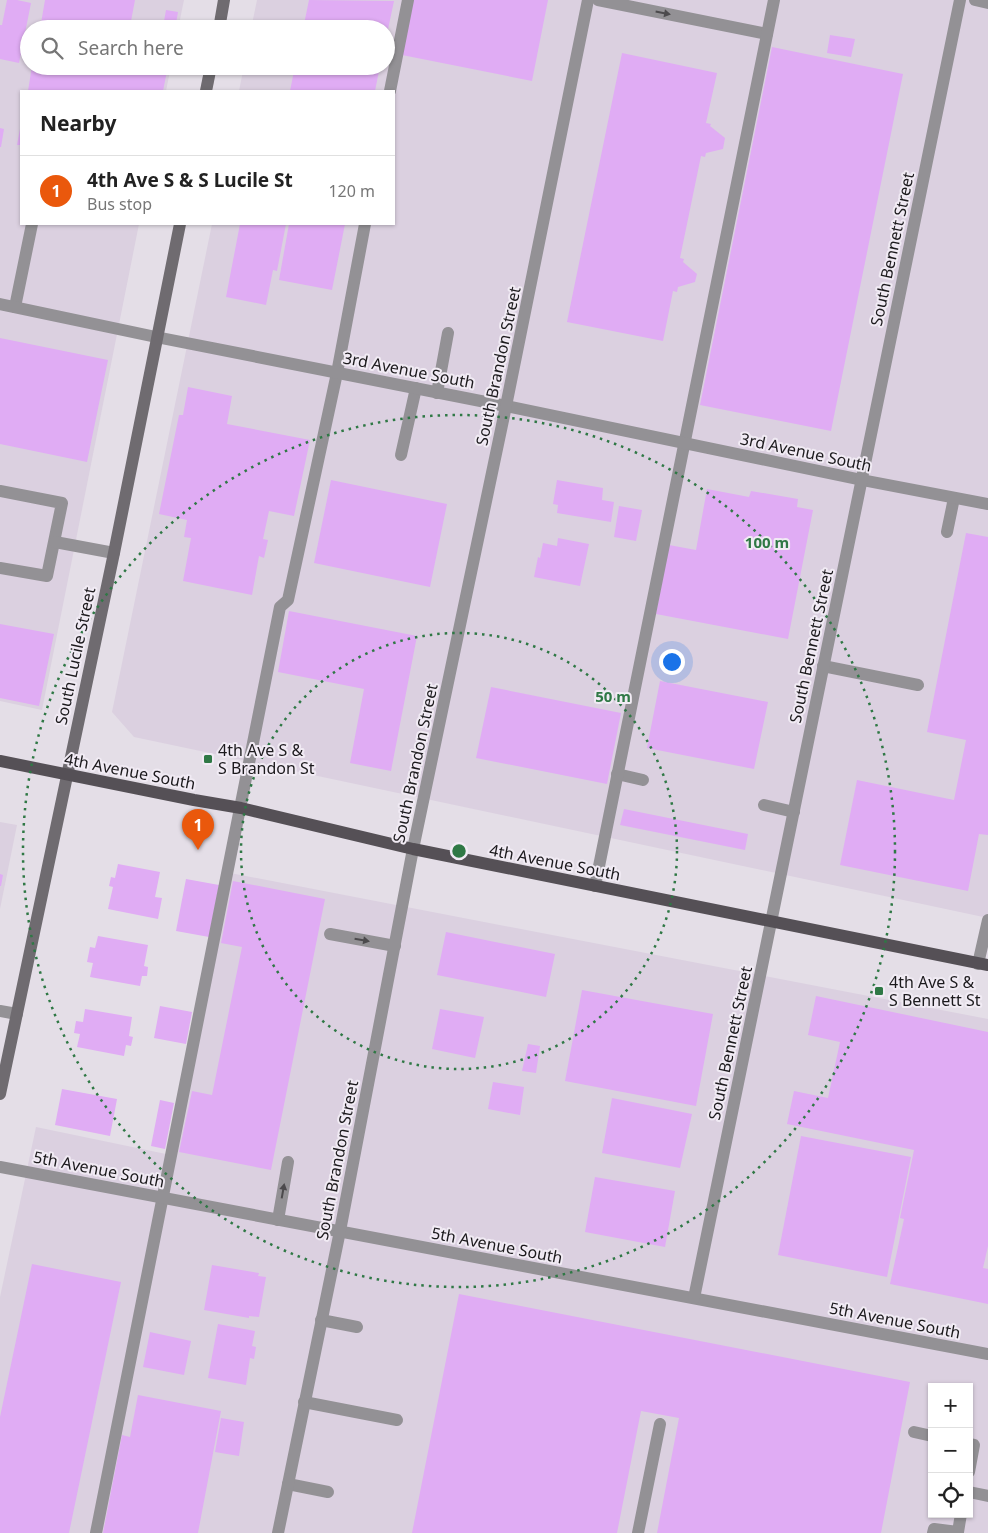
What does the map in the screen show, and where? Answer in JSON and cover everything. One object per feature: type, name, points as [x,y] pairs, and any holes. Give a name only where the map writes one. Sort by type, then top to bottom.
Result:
[{"type":"main road","name":"4th Avenue South","points":[[0,761],[241,808],[413,849],[983,964]]},
{"type":"street","points":[[221,20],[224,0]]},
{"type":"street","points":[[395,66],[408,0]]},
{"type":"street","name":"South Brandon Street","points":[[278,1533],[340,1231],[413,849],[506,406],[588,0]]},
{"type":"street","points":[[598,0],[767,34]]},
{"type":"street","points":[[595,886],[774,0]]},
{"type":"street","name":"South Bennett Street","points":[[694,1298],[960,0]]},
{"type":"street","points":[[975,0],[988,3]]},
{"type":"street","points":[[206,90],[209,75]]},
{"type":"street","points":[[390,90],[393,75]]},
{"type":"street","points":[[15,307],[32,225]]},
{"type":"street","name":"South Lucile Street","points":[[0,1094],[114,553],[180,225]]},
{"type":"street","points":[[96,1533],[280,607],[288,600],[337,373],[365,225]]},
{"type":"street","name":"3rd Avenue South","points":[[0,304],[988,504]]},
{"type":"street","points":[[437,392],[448,333]]},
{"type":"street","points":[[401,455],[416,388]]},
{"type":"street","points":[[0,491],[62,503],[47,576],[0,568]]},
{"type":"street","points":[[947,532],[954,498]]},
{"type":"street","points":[[55,542],[114,553]]},
{"type":"street","points":[[823,666],[918,685]]},
{"type":"street","points":[[618,774],[643,780]]},
{"type":"street","points":[[764,805],[794,812]]},
{"type":"street","points":[[983,964],[988,920]]},
{"type":"street","points":[[330,934],[394,946]]},
{"type":"street","points":[[0,1011],[17,1014]]},
{"type":"street","points":[[278,1220],[288,1162]]},
{"type":"street","name":"5th Avenue South","points":[[0,1167],[988,1354]]},
{"type":"street","points":[[321,1320],[356,1327]]},
{"type":"street","points":[[304,1402],[396,1420]]},
{"type":"street","points":[[638,1533],[660,1424]]},
{"type":"street","points":[[914,1432],[928,1435]]},
{"type":"street","points":[[288,1484],[328,1492]]},
{"type":"street","points":[[973,1493],[988,1496]]},
{"type":"street","points":[[933,1533],[934,1529],[958,1532],[960,1518]]},
{"type":"shaded area","points":[[0,0],[184,0],[180,20],[20,20],[20,75],[169,75],[166,90],[20,90],[20,225],[139,225],[42,710],[0,701]]},
{"type":"shaded area","points":[[257,0],[988,0],[988,918],[134,737],[112,712],[212,225],[395,225],[395,90],[239,90],[242,75],[395,75],[395,20],[253,20]]},
{"type":"shaded area","points":[[0,822],[17,825],[0,909]]},
{"type":"shaded area","points":[[225,872],[988,1019],[988,1533],[0,1533],[0,1297],[36,1127],[166,1154]]},
{"type":"building","points":[[7,0],[31,3],[28,20],[20,20],[19,63],[0,59],[0,25],[2,25]]},
{"type":"building","points":[[45,0],[135,0],[131,20],[42,20]]},
{"type":"building","points":[[309,0],[394,1],[390,20],[305,20]]},
{"type":"building","points":[[413,0],[548,0],[532,81],[402,55]]},
{"type":"building","points":[[166,10],[178,12],[177,20],[164,20]]},
{"type":"building","points":[[830,35],[855,39],[851,57],[827,53]]},
{"type":"building","points":[[772,47],[903,74],[831,431],[700,405]]},
{"type":"building","points":[[622,53],[717,73],[706,123],[711,124],[710,126],[725,138],[723,149],[706,153],[705,157],[701,156],[680,258],[684,259],[683,262],[697,274],[695,282],[678,287],[677,292],[673,291],[663,341],[567,322]]},
{"type":"building","points":[[31,75],[166,75],[163,90],[28,90]]},
{"type":"building","points":[[293,75],[378,75],[375,90],[290,90]]},
{"type":"building","points":[[0,128],[4,129],[1,147],[0,147]]},
{"type":"building","points":[[20,129],[20,145],[17,145]]},
{"type":"building","points":[[240,225],[286,225],[277,271],[273,270],[266,305],[226,297]]},
{"type":"building","points":[[289,225],[345,225],[332,290],[279,280]]},
{"type":"building","points":[[0,338],[108,360],[87,462],[0,444]]},
{"type":"building","points":[[188,387],[232,396],[227,424],[310,440],[294,516],[269,511],[263,539],[268,540],[264,558],[259,556],[252,595],[183,581],[191,538],[184,537],[187,520],[159,514],[179,415],[183,415]]},
{"type":"building","points":[[331,480],[447,504],[430,587],[314,563]]},
{"type":"building","points":[[557,480],[603,488],[602,500],[614,502],[611,522],[557,513],[558,505],[553,504]]},
{"type":"building","points":[[707,489],[749,497],[751,491],[798,499],[797,507],[813,510],[788,639],[656,614],[669,545],[696,550]]},
{"type":"building","points":[[619,506],[642,510],[636,541],[614,537]]},
{"type":"building","points":[[966,533],[988,537],[988,835],[979,834],[968,891],[840,865],[857,780],[954,800],[966,740],[927,732]]},
{"type":"building","points":[[558,538],[589,544],[580,586],[534,577],[543,543],[557,546]]},
{"type":"building","points":[[289,611],[417,636],[391,771],[350,763],[364,689],[278,672]]},
{"type":"building","points":[[0,624],[54,634],[39,706],[0,698]]},
{"type":"building","points":[[660,681],[768,702],[754,769],[647,748]]},
{"type":"building","points":[[491,687],[621,713],[607,784],[476,758]]},
{"type":"building","points":[[624,809],[748,834],[745,850],[620,825]]},
{"type":"building","points":[[118,864],[160,872],[155,897],[162,898],[158,919],[108,909],[113,887],[109,886],[111,877],[115,878]]},
{"type":"building","points":[[0,874],[3,875],[1,886],[0,886]]},
{"type":"building","points":[[186,879],[219,885],[209,937],[176,931]]},
{"type":"building","points":[[233,881],[325,899],[271,1170],[179,1152],[192,1091],[212,1095],[242,947],[221,943]]},
{"type":"building","points":[[446,932],[555,954],[546,997],[437,975]]},
{"type":"building","points":[[98,936],[148,945],[144,966],[148,967],[147,976],[142,976],[140,986],[90,977],[93,963],[87,962],[90,947],[95,948]]},
{"type":"building","points":[[582,990],[713,1014],[696,1106],[565,1081]]},
{"type":"building","points":[[816,996],[988,1032],[988,1246],[983,1268],[988,1269],[988,1304],[890,1284],[904,1219],[900,1218],[914,1150],[787,1124],[794,1091],[828,1098],[840,1042],[808,1035]]},
{"type":"building","points":[[160,1006],[192,1012],[186,1044],[154,1038]]},
{"type":"building","points":[[85,1009],[132,1017],[129,1036],[133,1037],[131,1046],[126,1045],[124,1056],[77,1047],[80,1034],[74,1033],[76,1021],[83,1022]]},
{"type":"building","points":[[440,1009],[484,1017],[475,1058],[432,1049]]},
{"type":"building","points":[[528,1044],[540,1046],[536,1073],[522,1071]]},
{"type":"building","points":[[493,1082],[524,1087],[520,1115],[488,1109]]},
{"type":"building","points":[[62,1089],[117,1099],[110,1136],[55,1125]]},
{"type":"building","points":[[612,1098],[692,1114],[680,1168],[602,1153]]},
{"type":"building","points":[[160,1100],[174,1103],[165,1149],[151,1146]]},
{"type":"building","points":[[801,1136],[911,1157],[887,1277],[778,1255]]},
{"type":"building","points":[[595,1177],[675,1191],[665,1247],[585,1232]]},
{"type":"building","points":[[32,1264],[121,1282],[69,1533],[0,1533],[0,1417]]},
{"type":"building","points":[[212,1265],[259,1273],[258,1276],[266,1277],[259,1317],[249,1316],[249,1318],[204,1310]]},
{"type":"building","points":[[459,1294],[910,1382],[881,1533],[657,1533],[679,1418],[641,1411],[617,1533],[412,1533]]},
{"type":"building","points":[[218,1324],[255,1331],[252,1346],[256,1347],[254,1359],[250,1358],[246,1385],[208,1378]]},
{"type":"building","points":[[150,1332],[191,1341],[184,1375],[143,1367]]},
{"type":"building","points":[[138,1395],[221,1411],[198,1533],[103,1533],[122,1435],[130,1437]]},
{"type":"building","points":[[221,1418],[244,1422],[239,1456],[215,1452]]},
{"type":"place","name":"4th Ave S & S Brandon St","points":[[208,759]]},
{"type":"place","name":"4th Ave S & S Lucile St","points":[[198,850]]},
{"type":"place","name":"4th Ave S & S Bennett St","points":[[879,991]]}]
